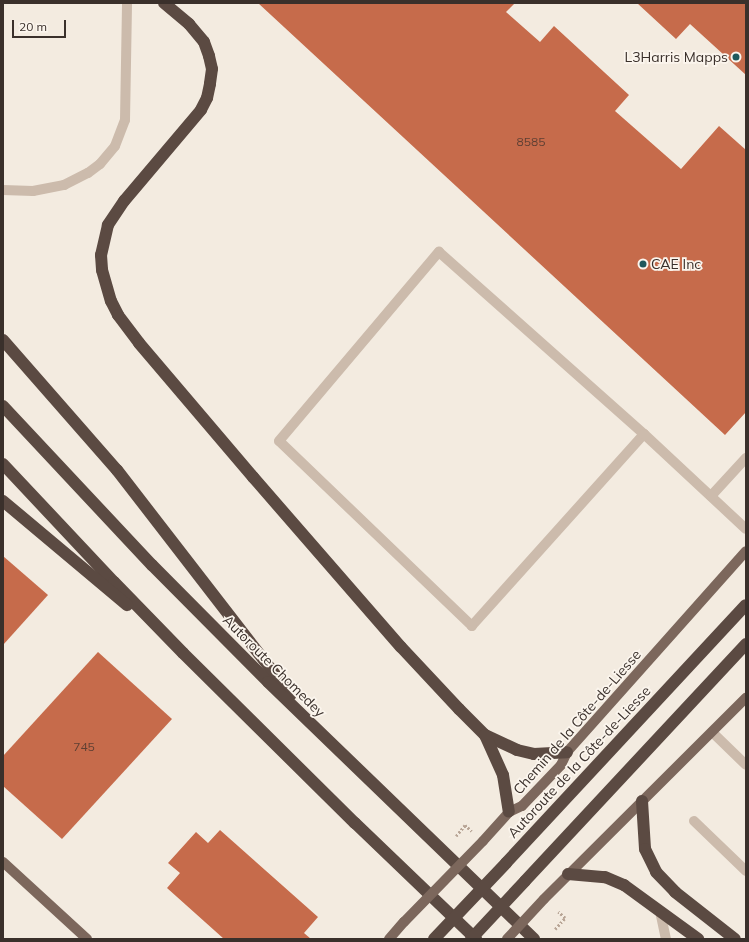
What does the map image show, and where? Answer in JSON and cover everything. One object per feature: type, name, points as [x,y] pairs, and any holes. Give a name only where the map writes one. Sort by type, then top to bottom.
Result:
[{"type":"highway","points":[[164,3],[189,24],[204,42],[210,62],[210,84],[207,98],[201,110],[124,201],[108,225],[101,254],[102,270],[111,301],[128,329],[253,477],[401,647],[485,735],[503,775],[509,812]]},
{"type":"highway","points":[[3,340],[117,470],[319,733]]},
{"type":"highway","name":"Autoroute Chomedey","points":[[3,406],[152,564],[319,733],[534,939]]},
{"type":"highway","points":[[3,464],[114,582],[183,652],[355,823],[476,939]]},
{"type":"highway","points":[[3,501],[183,652]]},
{"type":"highway","name":"Autoroute de la Côte-de-Liesse","points":[[434,939],[746,605]]},
{"type":"highway","points":[[471,939],[746,644]]},
{"type":"highway","points":[[485,735],[528,753],[567,752]]},
{"type":"highway","points":[[642,801],[645,848],[656,872],[675,892],[735,939]]},
{"type":"highway","points":[[568,874],[605,877],[615,881],[698,939]]},
{"type":"main road","name":"Chemin de la Côte-de-Liesse","points":[[389,939],[509,812],[522,806],[561,765],[567,752],[746,551]]},
{"type":"main road","points":[[507,939],[568,874],[746,698]]},
{"type":"main road","points":[[3,862],[87,939]]},
{"type":"lane","points":[[3,190],[33,191],[64,185],[88,173],[100,164],[115,146],[125,120],[127,3]]},
{"type":"lane","points":[[644,434],[472,626],[279,441],[439,252],[644,434],[746,529]]},
{"type":"lane","points":[[711,496],[746,458]]},
{"type":"lane","points":[[712,732],[746,765]]},
{"type":"lane","points":[[694,821],[746,871]]},
{"type":"lane","points":[[660,911],[666,939]]},
{"type":"path","points":[[456,836],[465,826],[472,831]]},
{"type":"path","points":[[555,929],[565,918],[558,912]]},
{"type":"building","name":"CAE Inc","points":[[258,3],[515,3],[506,12],[540,42],[554,26],[629,95],[615,111],[681,169],[719,126],[746,150],[746,412],[725,435]]},
{"type":"building","name":"L3Harris Mapps","points":[[637,3],[746,3],[746,75],[690,24],[676,39]]},
{"type":"building","points":[[3,556],[48,595],[3,645]]},
{"type":"building","points":[[98,652],[172,719],[62,839],[3,786],[3,756]]},
{"type":"building","points":[[220,830],[318,917],[304,933],[311,939],[224,939],[167,888],[180,873],[168,863],[196,832],[208,843]]},
{"type":"place","name":"L3Harris Mapps","points":[[736,57]]},
{"type":"place","name":"CAE Inc","points":[[643,264]]}]
